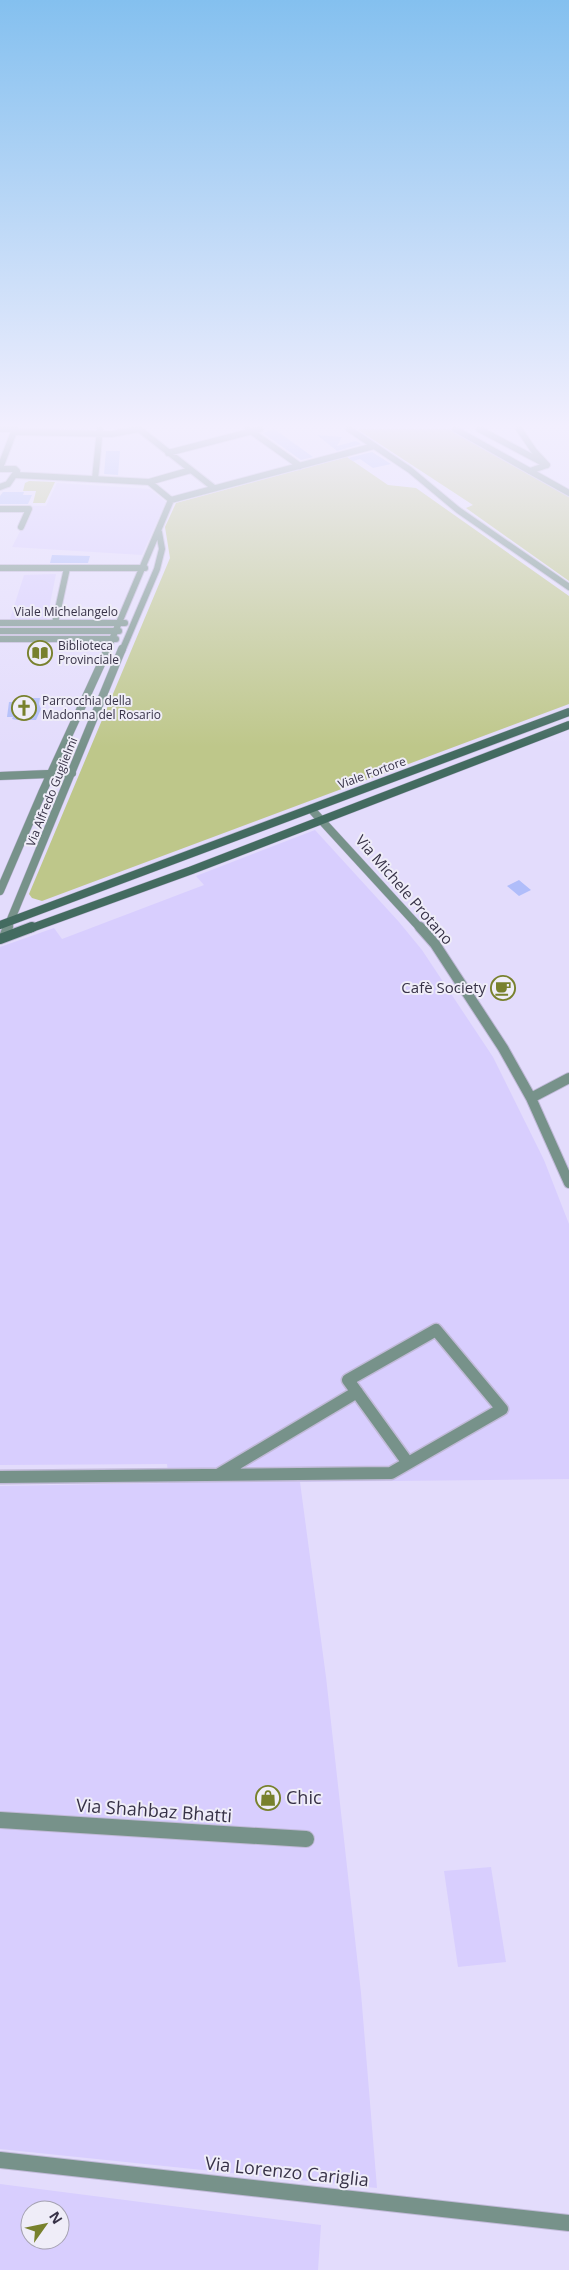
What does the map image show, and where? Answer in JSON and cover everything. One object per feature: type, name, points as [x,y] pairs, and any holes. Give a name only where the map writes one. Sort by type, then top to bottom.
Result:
[{"type":"main road","name":"Viale Fortore","points":[[0,925],[569,712]]},
{"type":"main road","name":"Viale Fortore","points":[[2,938],[192,870],[569,725]]},
{"type":"main road","points":[[183,858],[192,870]]},
{"type":"street","name":"Via Alfredo Guglielmi","points":[[0,891],[113,635],[145,568],[158,535]]},
{"type":"street","name":"Via Alfredo Guglielmi","points":[[2,938],[13,920],[128,635],[157,569],[162,548],[160,535]]},
{"type":"street","points":[[494,535],[569,587]]},
{"type":"street","points":[[0,568],[145,568]]},
{"type":"street","points":[[55,623],[67,568]]},
{"type":"street","points":[[131,596],[144,598]]},
{"type":"street","name":"Viale Michelangelo","points":[[0,623],[133,623]]},
{"type":"street","name":"Viale Michelangelo","points":[[0,631],[128,635]]},
{"type":"street","name":"Viale Michelangelo","points":[[0,639],[113,635]]},
{"type":"street","points":[[0,776],[72,773]]},
{"type":"street","name":"Via Michele Protano","points":[[311,809],[435,944],[503,1048],[532,1098],[569,1183]]},
{"type":"street","points":[[532,1098],[569,1078]]},
{"type":"street","points":[[0,1477],[391,1473],[502,1409],[436,1330],[348,1380],[408,1463]]},
{"type":"street","points":[[217,1475],[357,1392]]},
{"type":"street","name":"Via Shahbaz Bhatti","points":[[0,1820],[306,1839]]},
{"type":"street","name":"Via Lorenzo Cariglia","points":[[0,2160],[569,2223]]},
{"type":"shaded area","points":[[18,535],[151,535],[142,555],[12,547]]},
{"type":"shaded area","points":[[56,574],[47,619],[10,619],[24,575]]},
{"type":"shaded area","points":[[315,830],[422,950],[493,1057],[544,1160],[569,1224],[569,1479],[300,1482],[326,1677],[361,1993],[377,2188],[0,2149],[0,1486],[169,1483],[167,1464],[0,1465],[0,947],[54,928],[62,939],[204,885],[196,876]]},
{"type":"shaded area","points":[[491,1867],[506,1962],[458,1967],[444,1871]]},
{"type":"shaded area","points":[[0,2184],[321,2225],[318,2270],[0,2270]]},
{"type":"green space","points":[[166,535],[482,535],[569,596],[569,704],[42,901],[32,898],[29,894],[170,558]]},
{"type":"green space","points":[[504,535],[569,535],[569,581]]},
{"type":"building","points":[[52,555],[90,556],[88,563],[50,563]]},
{"type":"building","name":"Parrocchia della Madonna del Rosario","points":[[32,698],[40,698],[39,704],[41,709],[36,720],[17,720],[12,719],[13,717],[7,717],[9,702],[31,702]]},
{"type":"building","points":[[519,880],[531,890],[519,896],[507,886]]},
{"type":"place","name":"Biblioteca Provinciale","points":[[40,653]]},
{"type":"place","name":"Parrocchia della Madonna del Rosario","points":[[24,708]]},
{"type":"place","name":"Cafè Society","points":[[503,988]]},
{"type":"place","name":"Chic","points":[[268,1798]]}]
